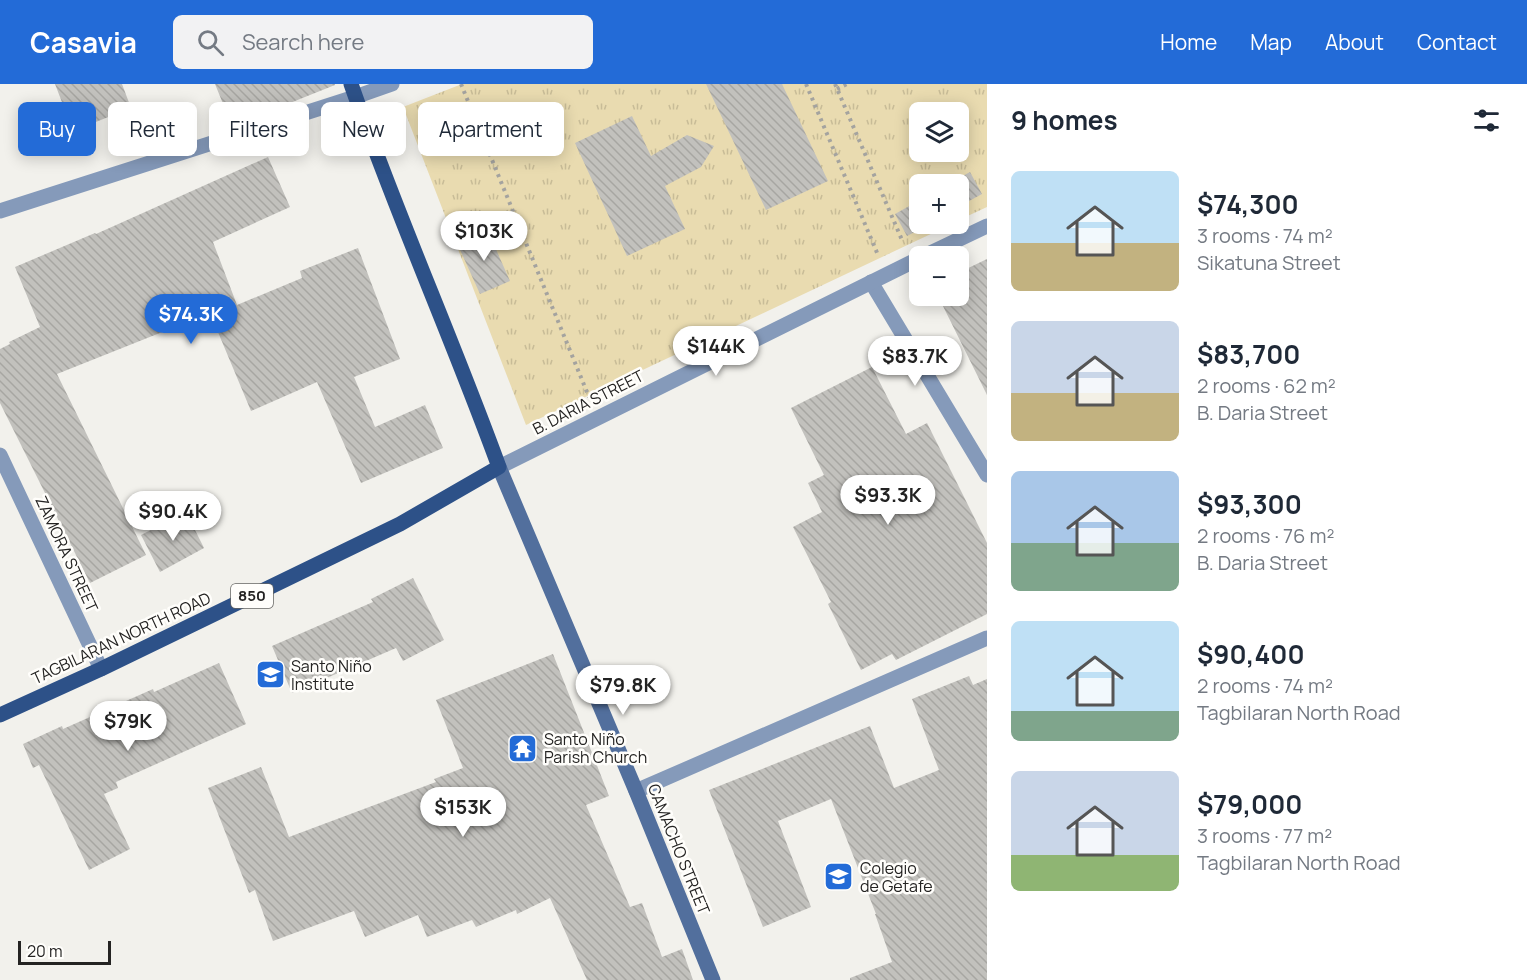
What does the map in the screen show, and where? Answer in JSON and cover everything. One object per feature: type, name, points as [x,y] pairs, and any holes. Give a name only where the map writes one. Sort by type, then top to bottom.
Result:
[{"type":"main road","points":[[353,91],[499,467]]},
{"type":"main road","name":"TAGBILARAN NORTH ROAD","points":[[0,715],[101,669],[400,524],[499,467]]},
{"type":"street","points":[[0,211],[353,91],[392,84]]},
{"type":"street","name":"B. DARIA STREET","points":[[945,246],[987,226]]},
{"type":"street","name":"B. DARIA STREET","points":[[499,467],[909,263]]},
{"type":"street","points":[[871,282],[987,475]]},
{"type":"street","name":"ZAMORA STREET","points":[[0,455],[101,669]]},
{"type":"street","name":"CAMACHO STREET","points":[[499,467],[636,790],[713,980]]},
{"type":"street","points":[[636,790],[987,639]]},
{"type":"path","points":[[461,84],[598,417]]},
{"type":"path","points":[[806,84],[886,274]]},
{"type":"path","points":[[847,84],[836,87],[912,246]]},
{"type":"green space","points":[[462,84],[987,84],[987,207],[969,215],[969,174],[909,174],[909,234],[931,234],[526,425],[422,156],[564,156],[564,102],[418,102],[418,146],[406,115],[406,106]]},
{"type":"building","points":[[55,84],[122,84],[129,102],[108,102],[108,117],[96,122],[96,102],[62,102]]},
{"type":"building","points":[[215,84],[335,84],[292,102],[222,102]]},
{"type":"building","points":[[706,84],[782,84],[828,181],[766,210]]},
{"type":"building","points":[[632,116],[651,156],[687,135],[714,146],[701,167],[665,186],[685,229],[627,256],[575,143]]},
{"type":"building","points":[[268,157],[290,207],[213,242],[237,305],[302,278],[300,271],[358,248],[400,359],[354,377],[375,427],[425,405],[443,448],[361,483],[317,382],[251,411],[210,313],[57,374],[146,555],[90,583],[0,403],[0,349],[40,327],[15,267],[96,234]]},
{"type":"building","points":[[970,172],[982,194],[969,201],[969,174],[966,174]]},
{"type":"building","points":[[909,206],[909,234],[911,234],[907,236],[895,214]]},
{"type":"building","points":[[487,229],[510,281],[480,294],[457,243]]},
{"type":"building","points":[[987,259],[987,395],[943,306],[969,306],[969,268]]},
{"type":"building","points":[[872,367],[906,434],[927,423],[987,543],[987,614],[896,660],[892,654],[861,670],[828,604],[831,602],[793,527],[822,512],[808,483],[824,475],[791,408]]},
{"type":"building","points":[[186,512],[204,548],[160,572],[141,535]]},
{"type":"building","points":[[413,578],[444,640],[403,661],[396,648],[292,693],[272,646],[373,602],[371,599]]},
{"type":"building","points":[[553,654],[609,796],[586,805],[630,907],[642,903],[662,957],[682,949],[693,980],[587,980],[550,898],[517,914],[516,910],[476,927],[472,920],[427,937],[418,915],[365,937],[354,911],[273,941],[255,890],[249,893],[208,788],[261,767],[289,837],[436,782],[434,779],[463,768],[436,700]]},
{"type":"building","points":[[219,663],[246,724],[116,782],[118,788],[104,794],[130,849],[89,870],[39,765],[33,768],[23,744],[153,689],[154,692]]},
{"type":"building","name":"Colegio de Getafe","points":[[969,676],[973,685],[987,679],[987,980],[850,980],[850,978],[892,962],[876,914],[831,799],[778,821],[811,907],[763,927],[709,790],[870,726],[894,788],[939,770],[912,699]]},
{"type":"place","name":"Santo Niño Institute","points":[[270,675]]},
{"type":"place","name":"Santo Niño Parish Church","points":[[523,748]]},
{"type":"place","name":"Colegio de Getafe","points":[[839,877]]}]
